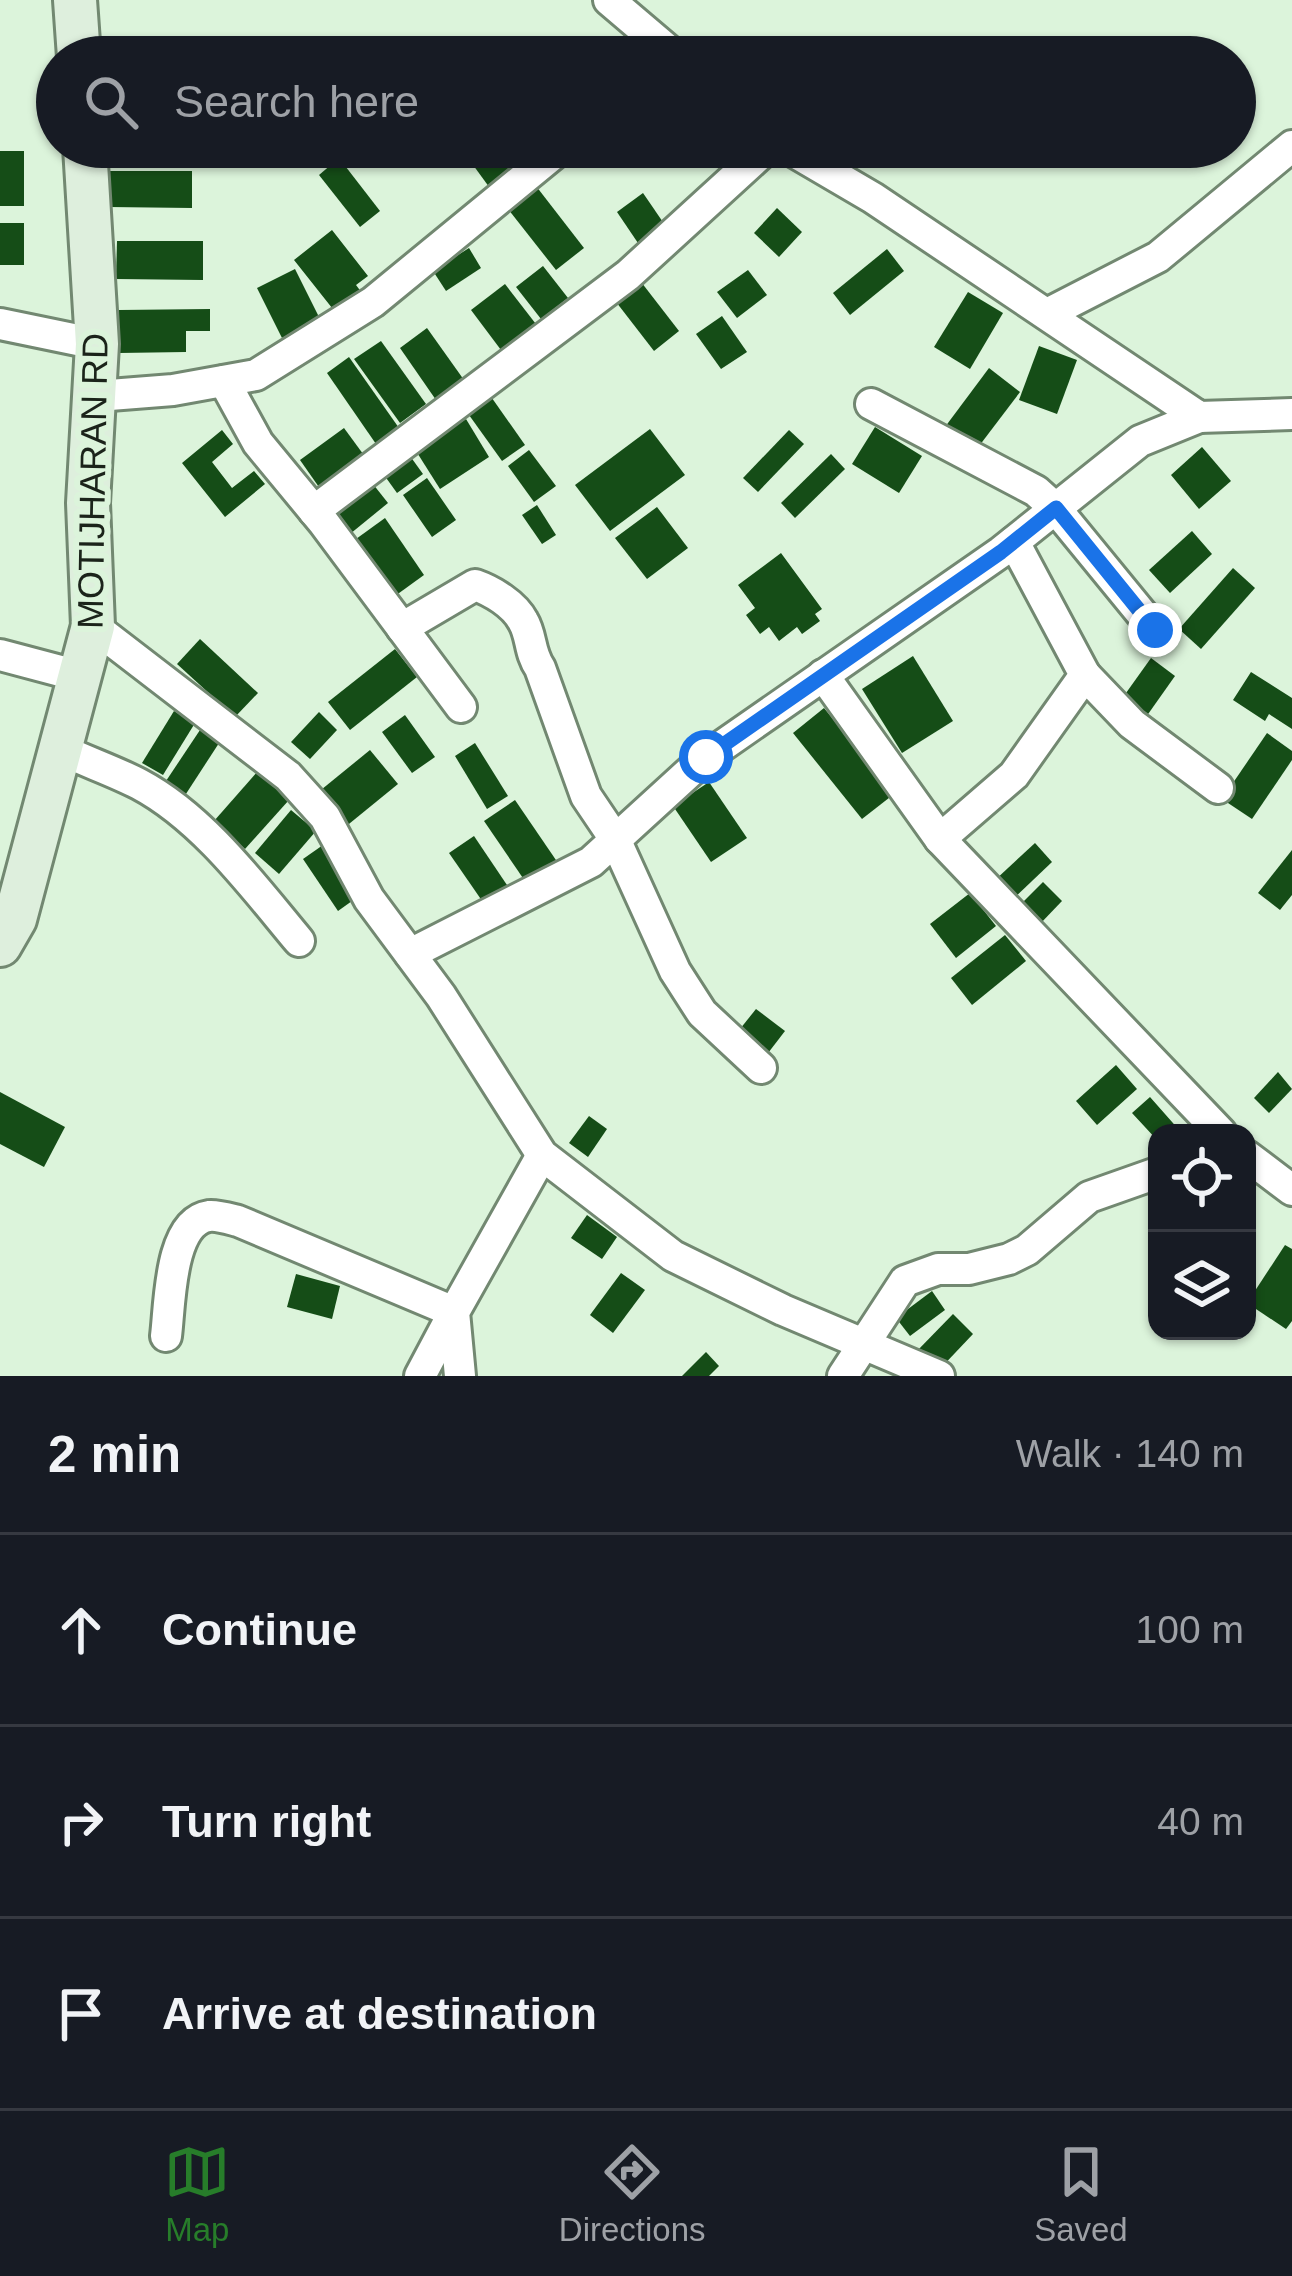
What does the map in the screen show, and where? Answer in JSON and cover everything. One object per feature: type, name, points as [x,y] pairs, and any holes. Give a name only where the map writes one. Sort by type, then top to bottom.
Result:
[{"type":"main road","points":[[70,3],[76,36]]},
{"type":"main road","name":"MOTIJHARAN RD","points":[[5,926],[62,750],[93,626],[88,503],[97,344],[86,168]]},
{"type":"street","points":[[609,0],[646,36]]},
{"type":"street","points":[[1047,314],[1158,257],[1292,146]]},
{"type":"street","points":[[97,396],[173,390],[256,375],[374,302],[537,168]]},
{"type":"street","points":[[314,511],[628,275],[745,168]]},
{"type":"street","points":[[822,168],[1198,417]]},
{"type":"street","points":[[0,324],[97,344]]},
{"type":"street","points":[[224,381],[258,442],[461,706]]},
{"type":"street","points":[[872,404],[1002,470],[1056,508],[1155,630]]},
{"type":"street","points":[[410,954],[591,862],[706,757],[1014,542],[1140,441],[1198,417],[1292,414]]},
{"type":"street","points":[[1014,542],[1085,675],[1132,724],[1218,788]]},
{"type":"street","points":[[402,628],[475,585],[494,591],[523,621],[530,654],[540,668],[586,796],[615,839],[675,971],[703,1012],[760,1068]]},
{"type":"street","points":[[93,626],[288,776],[325,817],[369,899],[542,1155],[673,1256],[939,1376]]},
{"type":"street","points":[[0,655],[82,677]]},
{"type":"street","points":[[823,675],[940,838],[1211,1124]]},
{"type":"street","points":[[940,838],[1014,776],[1085,675]]},
{"type":"street","points":[[62,750],[142,786],[178,812],[240,872],[299,941]]},
{"type":"street","points":[[420,1376],[542,1155]]},
{"type":"street","points":[[1256,1163],[1292,1190]]},
{"type":"street","points":[[843,1376],[892,1295],[919,1273],[969,1269],[1010,1259],[1089,1197],[1148,1176]]},
{"type":"street","points":[[166,1336],[176,1255],[190,1226],[208,1216],[238,1220],[454,1312]]},
{"type":"street","points":[[454,1312],[460,1376]]},
{"type":"building","points":[[0,151],[24,151],[24,206],[0,206]]},
{"type":"building","points":[[327,168],[347,168],[380,211],[360,227],[319,175]]},
{"type":"building","points":[[475,168],[524,168],[492,191]]},
{"type":"building","points":[[110,171],[192,171],[192,208],[109,207]]},
{"type":"building","points":[[536,186],[584,248],[556,270],[508,209]]},
{"type":"building","points":[[643,193],[667,228],[640,246],[617,212]]},
{"type":"building","points":[[777,208],[802,232],[779,257],[754,233]]},
{"type":"building","points":[[0,223],[24,223],[24,265],[0,265]]},
{"type":"building","points":[[332,230],[368,276],[356,285],[362,293],[336,313],[294,260]]},
{"type":"building","points":[[117,241],[203,241],[203,280],[116,279]]},
{"type":"building","points":[[469,248],[481,268],[446,291],[433,271]]},
{"type":"building","points":[[887,249],[904,271],[850,315],[833,293]]},
{"type":"building","points":[[543,266],[568,298],[541,319],[516,287]]},
{"type":"building","points":[[295,269],[320,319],[282,338],[257,288]]},
{"type":"building","points":[[748,270],[767,295],[737,318],[717,292]]},
{"type":"building","points":[[638,278],[679,331],[654,351],[613,298]]},
{"type":"building","points":[[505,284],[539,328],[504,354],[471,310]]},
{"type":"building","points":[[968,292],[1003,313],[970,369],[934,347]]},
{"type":"building","points":[[210,309],[210,331],[186,331],[186,352],[119,353],[119,310]]},
{"type":"building","points":[[722,316],[747,352],[721,369],[696,334]]},
{"type":"building","points":[[427,328],[464,380],[436,400],[400,348]]},
{"type":"building","points":[[381,341],[426,404],[400,423],[354,359]]},
{"type":"building","points":[[1039,346],[1077,360],[1057,414],[1019,400]]},
{"type":"building","points":[[349,357],[399,428],[376,444],[327,373]]},
{"type":"building","points":[[989,368],[1020,392],[973,454],[942,431]]},
{"type":"building","points":[[487,391],[525,445],[502,461],[464,408]]},
{"type":"building","points":[[466,419],[489,457],[440,489],[416,451]]},
{"type":"building","points":[[875,427],[922,456],[899,493],[852,464]]},
{"type":"building","points":[[344,428],[366,458],[321,490],[300,460]]},
{"type":"building","points":[[650,429],[685,475],[610,531],[575,485]]},
{"type":"building","points":[[222,430],[233,444],[212,462],[232,488],[254,471],[265,484],[225,517],[182,463]]},
{"type":"building","points":[[789,430],[804,444],[758,492],[743,478]]},
{"type":"building","points":[[1202,447],[1231,481],[1199,509],[1171,475]]},
{"type":"building","points":[[405,449],[423,474],[397,493],[379,468]]},
{"type":"building","points":[[529,450],[556,486],[534,502],[508,466]]},
{"type":"building","points":[[831,454],[845,469],[795,518],[781,503]]},
{"type":"building","points":[[427,478],[456,520],[432,537],[403,495]]},
{"type":"building","points":[[369,479],[388,503],[350,534],[330,509]]},
{"type":"building","points":[[537,505],[556,535],[542,544],[522,515]]},
{"type":"building","points":[[657,507],[688,548],[647,579],[615,538]]},
{"type":"building","points":[[385,518],[424,575],[395,596],[356,539]]},
{"type":"building","points":[[1192,531],[1212,554],[1170,593],[1149,570]]},
{"type":"building","points":[[781,553],[822,609],[815,614],[820,621],[802,634],[797,627],[779,641],[769,627],[760,634],[746,615],[755,608],[738,585]]},
{"type":"building","points":[[1233,568],[1255,588],[1201,649],[1179,629]]},
{"type":"building","points":[[200,639],[258,693],[235,717],[177,664]]},
{"type":"building","points":[[395,649],[417,677],[350,730],[328,702]]},
{"type":"building","points":[[913,656],[953,721],[902,753],[862,689]]},
{"type":"building","points":[[1151,658],[1175,676],[1146,717],[1121,700]]},
{"type":"building","points":[[1251,672],[1292,698],[1292,729],[1269,714],[1265,721],[1233,700]]},
{"type":"building","points":[[824,708],[894,794],[862,819],[793,733]]},
{"type":"building","points":[[174,711],[195,723],[163,775],[142,763]]},
{"type":"building","points":[[319,712],[337,730],[310,759],[291,742]]},
{"type":"building","points":[[405,715],[435,757],[412,773],[382,732]]},
{"type":"building","points":[[202,727],[221,740],[182,800],[162,787]]},
{"type":"building","points":[[1267,733],[1292,751],[1292,760],[1252,819],[1222,799]]},
{"type":"building","points":[[475,743],[508,796],[487,809],[455,756]]},
{"type":"building","points":[[370,750],[398,784],[344,828],[316,794]]},
{"type":"building","points":[[257,772],[289,800],[245,849],[214,821]]},
{"type":"building","points":[[709,782],[747,838],[711,862],[673,806]]},
{"type":"building","points":[[515,800],[558,863],[527,884],[484,821]]},
{"type":"building","points":[[291,810],[316,831],[279,874],[255,853]]},
{"type":"building","points":[[474,836],[511,891],[487,908],[449,853]]},
{"type":"building","points":[[1035,843],[1052,862],[1012,900],[994,881]]},
{"type":"building","points":[[323,845],[359,896],[338,911],[303,859]]},
{"type":"building","points":[[1292,850],[1292,895],[1280,910],[1258,893]]},
{"type":"building","points":[[1043,882],[1062,901],[1039,925],[1019,906]]},
{"type":"building","points":[[970,893],[996,926],[956,958],[930,924]]},
{"type":"building","points":[[1005,935],[1026,961],[972,1005],[951,978]]},
{"type":"building","points":[[756,1009],[785,1031],[765,1057],[736,1034]]},
{"type":"building","points":[[1116,1065],[1137,1089],[1097,1125],[1076,1101]]},
{"type":"building","points":[[1278,1072],[1292,1089],[1269,1113],[1254,1098]]},
{"type":"building","points":[[0,1092],[65,1127],[44,1167],[0,1144]]},
{"type":"building","points":[[1150,1097],[1174,1124],[1148,1124],[1148,1130],[1132,1113]]},
{"type":"building","points":[[589,1116],[607,1129],[588,1157],[569,1143]]},
{"type":"building","points":[[587,1215],[617,1237],[602,1259],[571,1238]]},
{"type":"building","points":[[1285,1245],[1292,1249],[1292,1321],[1286,1329],[1256,1309],[1256,1289]]},
{"type":"building","points":[[621,1273],[645,1290],[613,1333],[590,1315]]},
{"type":"building","points":[[296,1274],[340,1286],[332,1319],[287,1307]]},
{"type":"building","points":[[932,1291],[945,1310],[910,1336],[896,1318]]},
{"type":"building","points":[[953,1314],[973,1334],[937,1372],[916,1352]]},
{"type":"building","points":[[706,1352],[719,1366],[709,1376],[682,1376]]},
{"type":"route","points":[[706,757],[1001,552],[1056,508],[1155,630]]}]
